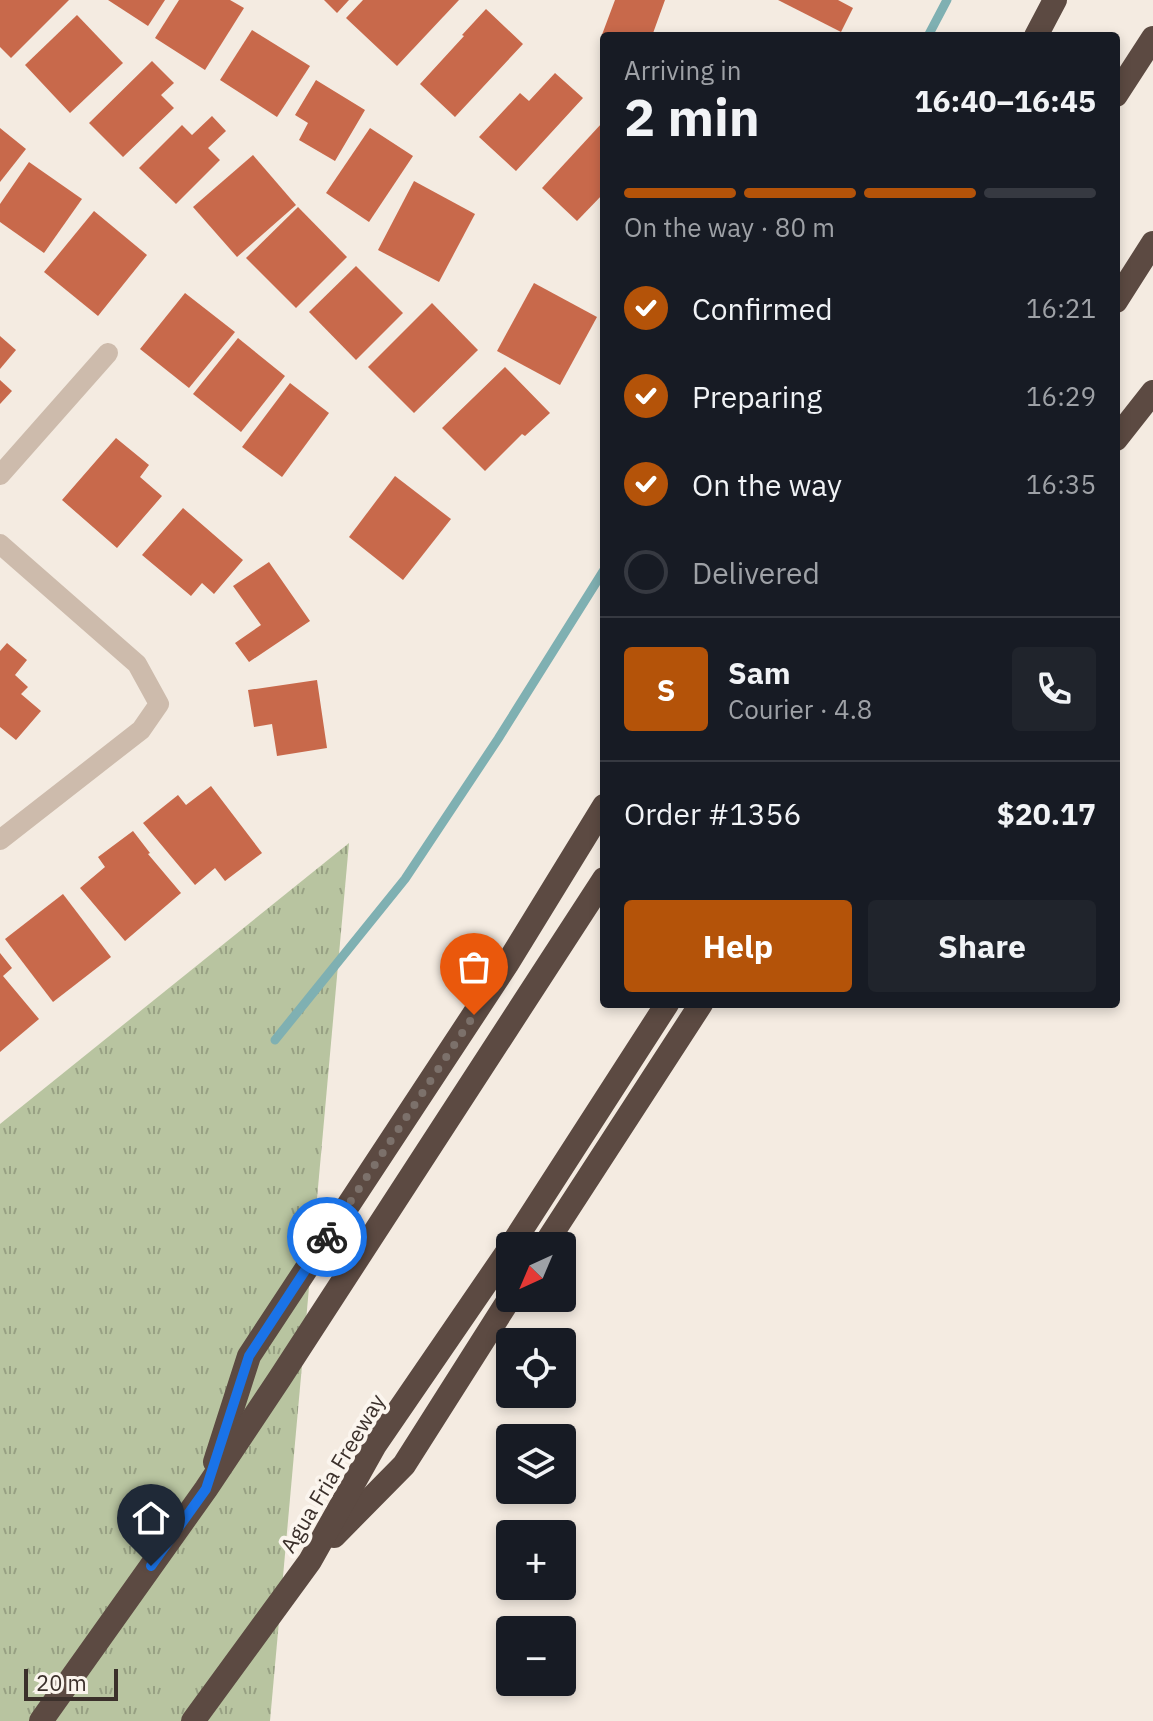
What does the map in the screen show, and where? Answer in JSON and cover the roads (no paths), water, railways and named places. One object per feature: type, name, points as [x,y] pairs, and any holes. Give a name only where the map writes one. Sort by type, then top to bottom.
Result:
[{"type":"highway","points":[[1038,32],[1055,0]]},
{"type":"highway","points":[[1120,89],[1153,38]]},
{"type":"highway","points":[[1120,295],[1153,243]]},
{"type":"highway","points":[[1120,434],[1153,392]]},
{"type":"highway","points":[[206,1489],[249,1356],[507,964],[600,813]]},
{"type":"highway","points":[[41,1721],[206,1489],[600,885]]},
{"type":"highway","name":"Agua Fria Freeway","points":[[521,1232],[664,1008]]},
{"type":"highway","points":[[553,1232],[698,1008]]},
{"type":"highway","name":"Agua Fria Freeway","points":[[193,1721],[310,1561],[375,1445],[496,1269]]},
{"type":"highway","points":[[310,1561],[404,1465],[501,1312]]},
{"type":"street","points":[[0,475],[108,353]]},
{"type":"street","points":[[0,544],[137,664],[159,704],[141,730],[0,840]]},
{"type":"waterway","points":[[930,32],[947,0]]},
{"type":"waterway","points":[[275,1040],[405,879],[600,576]]}]
